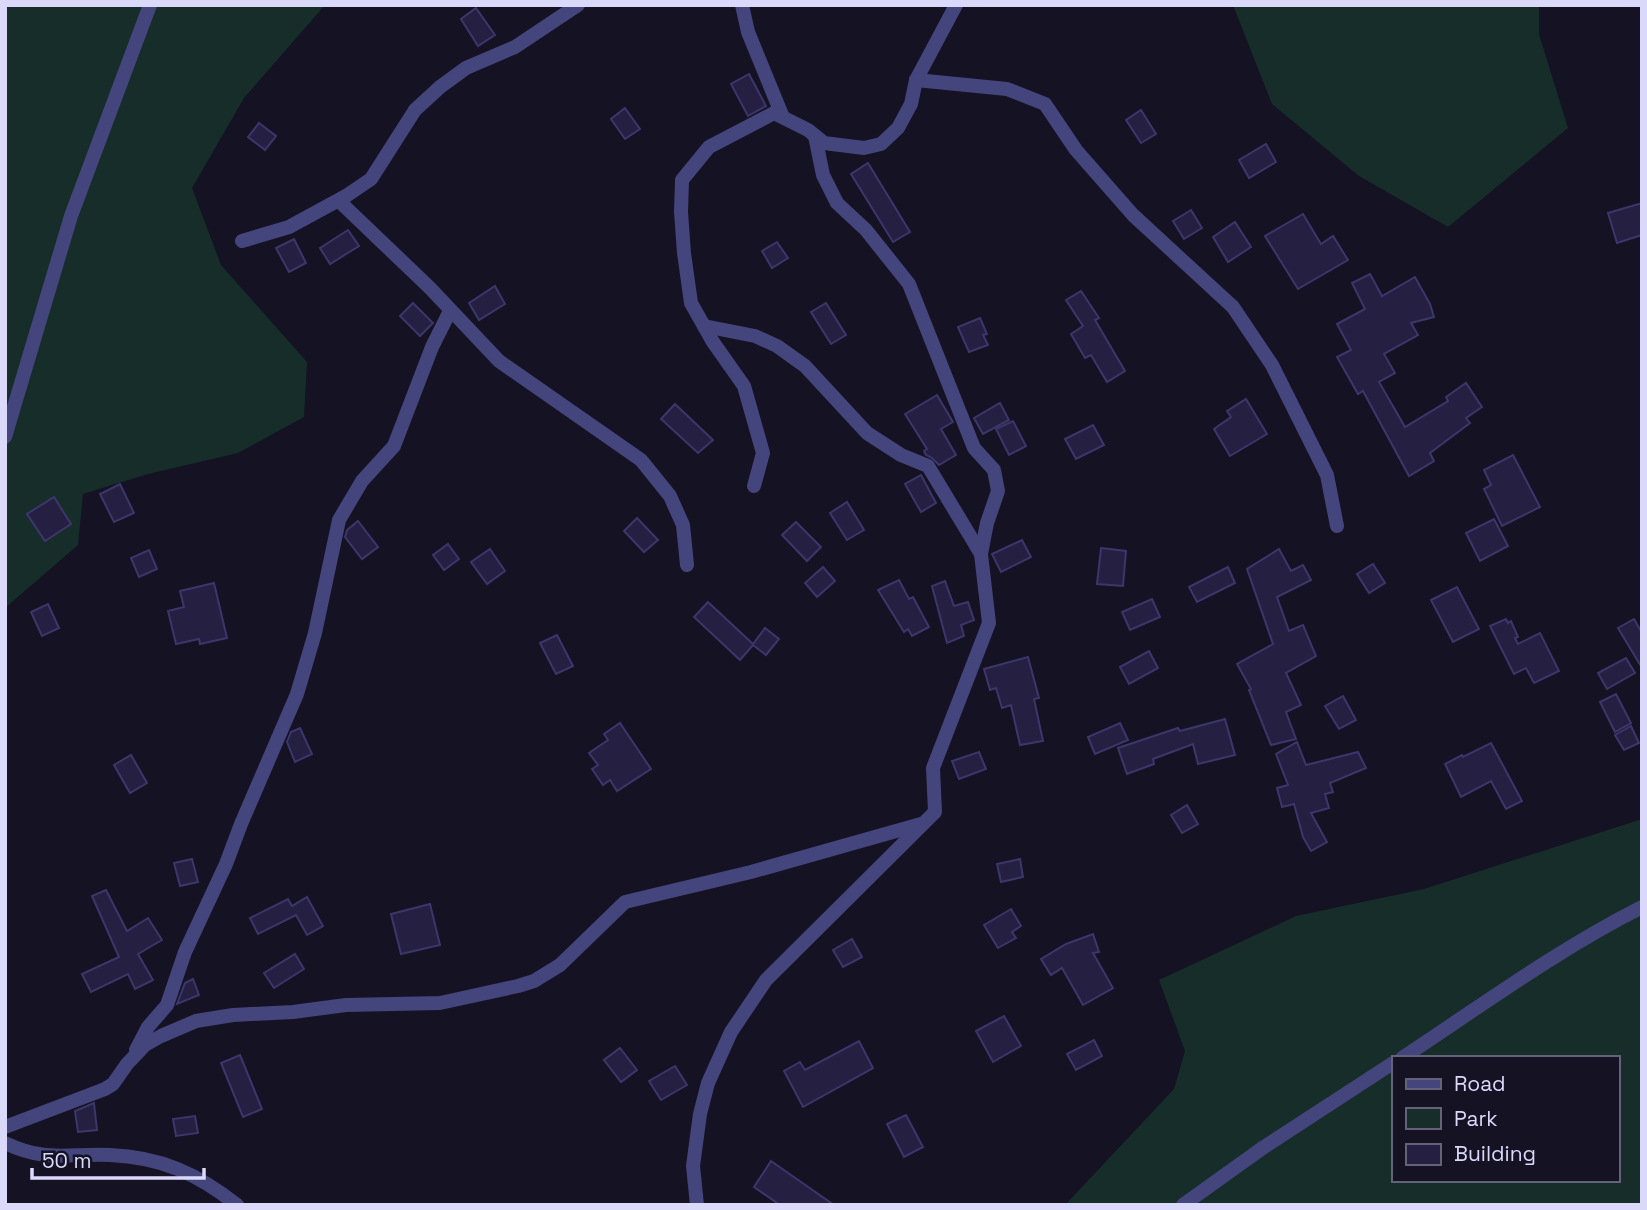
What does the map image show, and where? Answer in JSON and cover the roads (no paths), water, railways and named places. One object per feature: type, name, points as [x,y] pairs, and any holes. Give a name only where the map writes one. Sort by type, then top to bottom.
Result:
[{"type":"street","points":[[5,437],[71,216],[150,5]]},
{"type":"street","points":[[242,241],[289,227],[338,201],[371,179],[415,110],[440,87],[466,68],[515,47],[578,5]]},
{"type":"street","points":[[742,5],[748,32],[782,115]]},
{"type":"street","points":[[754,486],[763,453],[744,386],[691,303],[681,212],[682,180],[709,147],[774,113],[782,115],[824,143],[864,148],[881,144],[898,128],[911,104],[916,80],[957,5]]},
{"type":"street","points":[[916,80],[1007,89],[1045,104],[1076,150],[1133,215],[1233,307],[1272,365],[1327,475],[1337,526]]},
{"type":"street","points":[[697,1205],[693,1166],[700,1114],[708,1083],[731,1032],[766,980],[935,812],[933,768],[989,623],[981,554],[987,523],[998,491],[994,470],[974,448],[909,284],[866,230],[837,204],[823,175],[815,136]]},
{"type":"street","points":[[338,201],[430,288],[499,361],[641,460],[670,496],[683,525],[687,565]]},
{"type":"street","points":[[5,1127],[105,1089],[118,1079],[148,1027],[167,1004],[185,952],[226,864],[297,694],[315,634],[340,520],[362,481],[394,446],[432,347],[450,311]]},
{"type":"street","points":[[704,326],[755,336],[777,346],[805,366],[867,433],[901,454],[928,466],[981,554]]},
{"type":"street","points":[[132,1058],[145,1045],[196,1021],[346,1005],[440,1003],[518,986],[534,981],[560,965],[625,902],[751,872],[923,824]]},
{"type":"street","points":[[1405,1056],[1480,1004],[1599,929],[1642,907]]},
{"type":"street","points":[[1183,1205],[1264,1147],[1392,1064]]},
{"type":"street","points":[[5,1143],[39,1156],[108,1155],[160,1162],[190,1172],[237,1205]]}]
